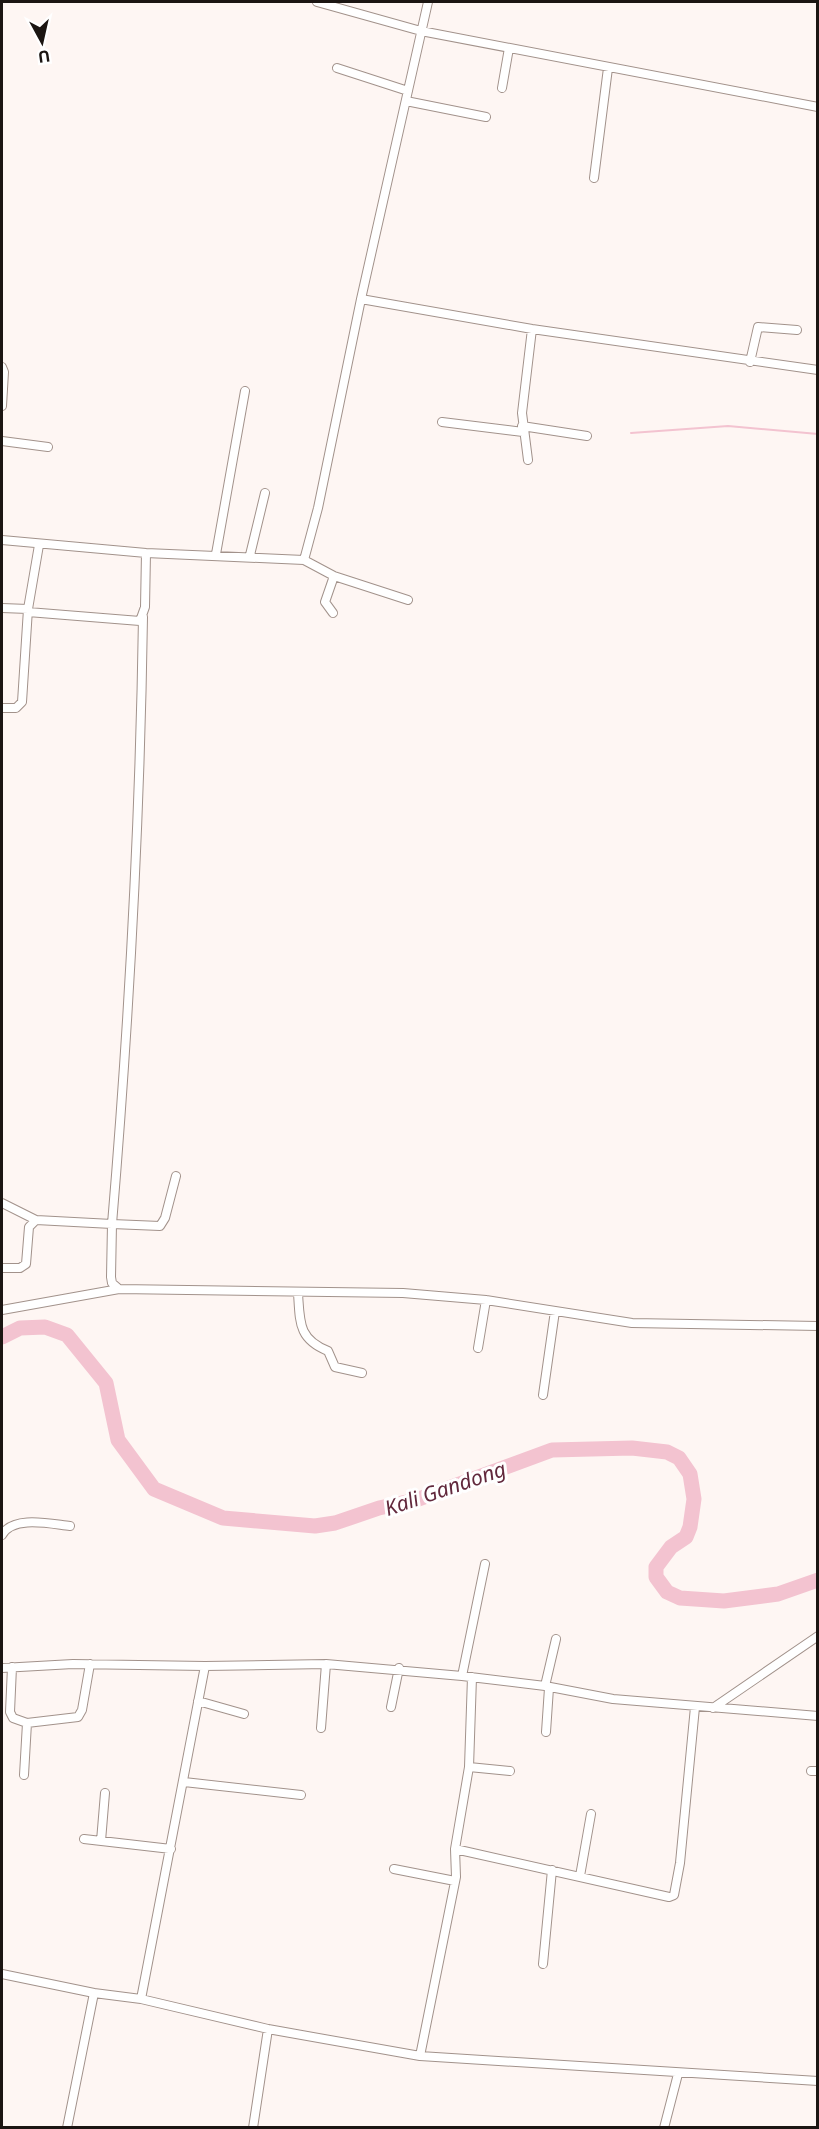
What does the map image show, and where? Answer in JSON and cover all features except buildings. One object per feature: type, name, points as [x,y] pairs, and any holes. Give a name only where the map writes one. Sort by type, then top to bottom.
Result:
[{"type":"street","points":[[317,2],[421,31],[818,107]]},
{"type":"street","points":[[304,560],[318,508],[360,299],[428,2]]},
{"type":"street","points":[[502,88],[508,48]]},
{"type":"street","points":[[337,68],[408,91]]},
{"type":"street","points":[[594,178],[608,68]]},
{"type":"street","points":[[406,101],[486,117]]},
{"type":"street","points":[[360,299],[532,329],[818,370]]},
{"type":"street","points":[[750,362],[758,327],[763,325],[796,330]]},
{"type":"street","points":[[528,460],[523,429],[532,329]]},
{"type":"street","points":[[2,367],[4,372],[2,406]]},
{"type":"street","points":[[216,554],[245,391]]},
{"type":"street","points":[[442,422],[587,436]]},
{"type":"street","points":[[2,441],[48,447]]},
{"type":"street","points":[[250,555],[266,493]]},
{"type":"street","points":[[2,540],[146,553],[250,555],[304,560],[334,576],[408,600]]},
{"type":"street","points":[[2,708],[16,708],[22,702],[28,610],[39,545]]},
{"type":"street","points":[[119,1289],[112,1283],[111,1277],[112,1224],[121,1122],[140,785],[146,553]]},
{"type":"street","points":[[333,613],[325,602],[334,576]]},
{"type":"street","points":[[2,608],[133,622],[143,617]]},
{"type":"street","points":[[2,1203],[36,1220],[160,1226],[165,1218],[176,1176]]},
{"type":"street","points":[[2,1268],[20,1268],[26,1264],[29,1227],[36,1220]]},
{"type":"street","points":[[2,1310],[119,1289],[404,1293],[486,1300],[632,1323],[818,1326]]},
{"type":"street","points":[[298,1293],[300,1318],[312,1345],[328,1351],[335,1367],[362,1374]]},
{"type":"street","points":[[478,1348],[486,1300]]},
{"type":"street","points":[[543,1395],[555,1311]]},
{"type":"street","points":[[2,1535],[9,1527],[18,1525],[33,1523],[69,1526]]},
{"type":"street","points":[[462,1676],[485,1564]]},
{"type":"street","points":[[713,1708],[818,1636]]},
{"type":"street","points":[[546,1732],[547,1687],[556,1639]]},
{"type":"street","points":[[2,1668],[90,1664],[205,1666],[326,1664],[399,1668],[547,1687],[613,1699],[818,1716]]},
{"type":"street","points":[[12,1667],[10,1712],[13,1718],[27,1724],[78,1717],[82,1710],[90,1664]]},
{"type":"street","points":[[321,1728],[326,1664]]},
{"type":"street","points":[[141,1999],[157,1906],[171,1849],[205,1666]]},
{"type":"street","points":[[391,1707],[399,1668]]},
{"type":"street","points":[[420,2056],[455,1881],[455,1849],[469,1767],[472,1677]]},
{"type":"street","points":[[198,1701],[244,1714]]},
{"type":"street","points":[[455,1849],[669,1897],[674,1895],[680,1863],[696,1707]]},
{"type":"street","points":[[24,1775],[27,1724]]},
{"type":"street","points":[[469,1767],[510,1772]]},
{"type":"street","points":[[184,1782],[300,1795]]},
{"type":"street","points":[[101,1841],[105,1793]]},
{"type":"street","points":[[580,1876],[591,1814]]},
{"type":"street","points":[[84,1839],[171,1849]]},
{"type":"street","points":[[394,1869],[455,1881]]},
{"type":"street","points":[[543,1964],[552,1870]]},
{"type":"street","points":[[2,1974],[94,1993],[141,1999],[268,2029],[420,2056],[818,2081]]},
{"type":"street","points":[[67,2127],[94,1993]]},
{"type":"street","points":[[253,2127],[268,2029]]},
{"type":"street","points":[[664,2127],[678,2074]]},
{"type":"waterway","points":[[631,433],[728,426],[818,434]]},
{"type":"waterway","name":"Kali Gandong","points":[[2,1337],[20,1328],[45,1327],[67,1335],[106,1383],[118,1440],[154,1489],[223,1518],[315,1526],[335,1523],[379,1508],[416,1500],[552,1450],[632,1448],[667,1452],[679,1458],[690,1474],[694,1499],[690,1527],[686,1537],[671,1547],[656,1567],[656,1577],[667,1592],[680,1598],[724,1601],[778,1594],[818,1580]]}]
